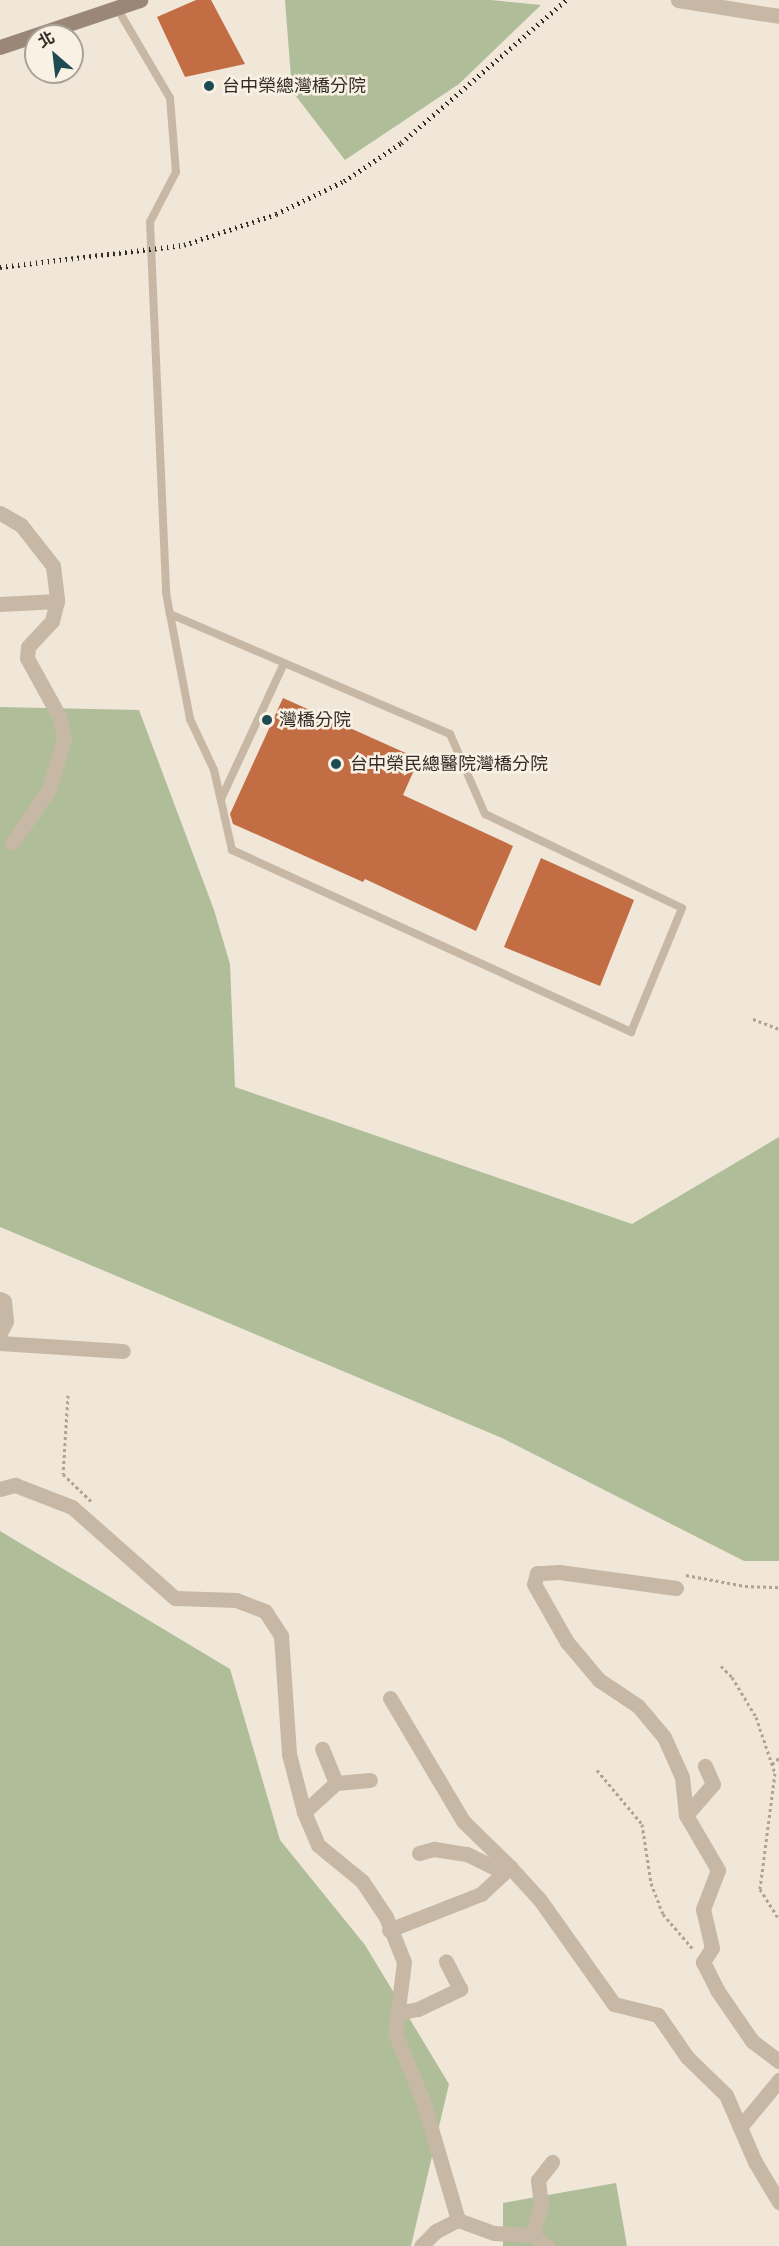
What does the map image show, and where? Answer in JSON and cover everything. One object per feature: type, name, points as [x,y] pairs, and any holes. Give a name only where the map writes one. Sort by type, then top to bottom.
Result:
[{"type":"main road","points":[[0,46],[140,0]]},
{"type":"street","points":[[678,0],[779,16]]},
{"type":"street","points":[[0,513],[21,525],[53,566],[57,602],[52,621],[28,647],[27,658],[55,706],[63,738],[49,789],[12,843]]},
{"type":"street","points":[[0,604],[57,602]]},
{"type":"street","points":[[0,1299],[6,1321],[0,1333]]},
{"type":"street","points":[[0,1343],[123,1350]]},
{"type":"street","points":[[0,1489],[15,1485],[72,1507],[94,1523],[119,1551],[175,1598],[236,1600],[265,1611],[281,1636],[288,1754],[304,1812],[318,1845],[362,1881],[386,1917],[389,1930],[404,1962],[395,2033],[423,2102],[458,2220]]},
{"type":"street","points":[[676,1588],[559,1572],[537,1573],[534,1584],[567,1642],[599,1680],[638,1706],[664,1737],[682,1777],[686,1815],[718,1870],[704,1909],[712,1948],[703,1962],[717,1990],[752,2042],[779,2061]]},
{"type":"street","points":[[390,1698],[464,1821],[506,1870],[540,1900],[614,2004],[658,2015],[687,2057],[726,2095],[755,2162],[779,2202]]},
{"type":"street","points":[[322,1749],[336,1783]]},
{"type":"street","points":[[686,1815],[713,1784],[705,1766]]},
{"type":"street","points":[[304,1812],[336,1783],[370,1780]]},
{"type":"street","points":[[418,1853],[434,1849],[467,1854],[506,1870]]},
{"type":"street","points":[[389,1930],[481,1894],[506,1870]]},
{"type":"street","points":[[397,2013],[418,2009],[460,1989],[446,1961]]},
{"type":"street","points":[[741,2126],[779,2080]]},
{"type":"street","points":[[532,2235],[541,2205],[538,2180],[552,2162]]},
{"type":"street","points":[[421,2246],[436,2231],[458,2220],[513,2240],[532,2235]]},
{"type":"street","points":[[532,2235],[547,2246]]},
{"type":"lane","points":[[117,8],[170,98],[176,172],[150,222],[170,614],[190,718],[214,770],[232,850],[631,1032],[682,909],[484,814],[450,734],[170,614]]},
{"type":"lane","points":[[221,799],[284,663]]},
{"type":"path","points":[[753,1019],[779,1029]]},
{"type":"path","points":[[69,1395],[63,1474],[95,1506],[94,1523]]},
{"type":"path","points":[[676,1588],[686,1575],[745,1586],[779,1587]]},
{"type":"path","points":[[721,1666],[732,1677],[756,1717],[775,1773],[760,1889],[779,1920]]},
{"type":"path","points":[[772,1764],[779,1758]]},
{"type":"path","points":[[597,1770],[642,1824],[651,1883],[663,1914],[703,1962]]},
{"type":"green space","points":[[285,0],[491,0],[541,5],[459,84],[345,160],[292,91]]},
{"type":"green space","points":[[0,707],[139,710],[214,910],[230,964],[235,1087],[632,1224],[779,1137],[779,1561],[744,1561],[502,1438],[0,1227]]},
{"type":"green space","points":[[0,1531],[230,1669],[280,1840],[365,1945],[449,2084],[411,2246],[0,2246]]},
{"type":"green space","points":[[616,2183],[627,2246],[503,2246],[503,2203]]},
{"type":"building","name":"台中榮總灣橋分院","points":[[196,0],[211,0],[245,64],[185,77],[157,17]]},
{"type":"building","points":[[283,698],[419,759],[403,795],[513,846],[476,931],[365,879],[363,882],[233,824],[230,814]]},
{"type":"building","points":[[541,858],[634,900],[600,986],[504,947]]},
{"type":"railway","points":[[0,267],[184,245],[276,214],[344,181],[401,143],[566,0]]},
{"type":"place","name":"台中榮總灣橋分院","points":[[209,86]]},
{"type":"place","name":"灣橋分院","points":[[267,720]]},
{"type":"place","name":"台中榮民總醫院灣橋分院","points":[[336,764]]}]
